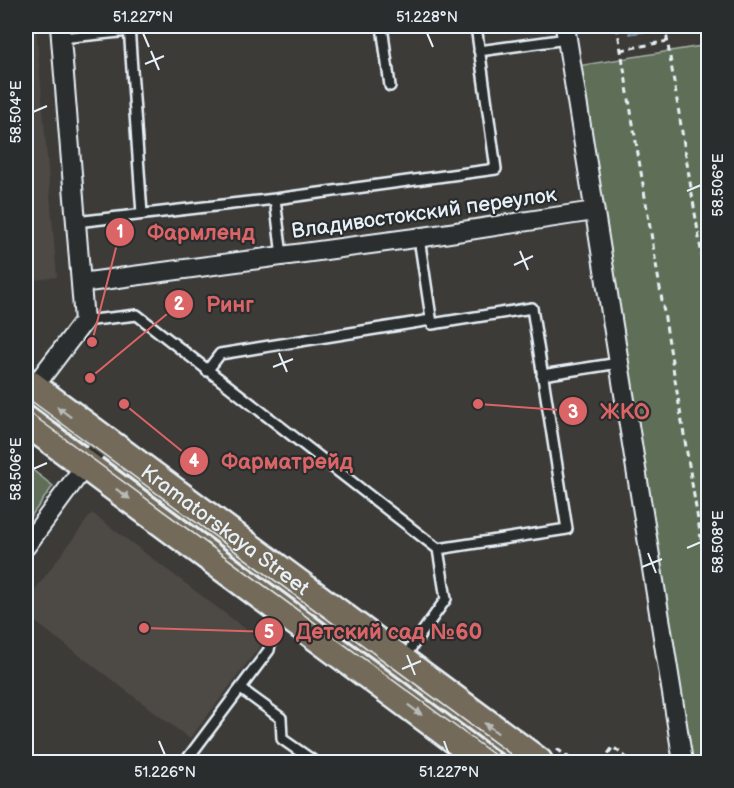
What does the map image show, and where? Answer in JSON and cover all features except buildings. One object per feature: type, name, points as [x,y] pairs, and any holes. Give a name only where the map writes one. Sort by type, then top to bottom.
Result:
[{"type":"main road","name":"Kramatorskaya Street","points":[[28,390],[103,441],[538,762]]},
{"type":"main road","name":"Kramatorskaya Street","points":[[26,421],[486,762]]},
{"type":"street","points":[[28,390],[84,321],[61,32]]},
{"type":"street","points":[[566,32],[683,762]]},
{"type":"street","name":"Владивостокский переулок","points":[[81,283],[419,238],[594,211]]},
{"type":"street","points":[[26,546],[103,441]]},
{"type":"street","points":[[286,615],[305,590]]},
{"type":"street","points":[[384,687],[401,662]]},
{"type":"lane","points":[[382,26],[390,86]]},
{"type":"lane","points":[[76,222],[275,199],[495,169],[476,26]]},
{"type":"lane","points":[[61,32],[129,28],[142,214]]},
{"type":"lane","points":[[479,51],[566,32]]},
{"type":"lane","points":[[275,199],[282,256]]},
{"type":"lane","points":[[419,238],[432,324],[532,308],[567,529],[438,549]]},
{"type":"lane","points":[[84,321],[137,315],[438,549],[446,600],[401,662]]},
{"type":"lane","points":[[207,371],[220,354],[431,320]]},
{"type":"lane","points":[[542,375],[619,363]]},
{"type":"lane","points":[[185,762],[270,650],[272,635],[286,615]]},
{"type":"lane","points":[[240,688],[281,718],[282,739],[315,762]]},
{"type":"path","points":[[617,26],[708,582]]},
{"type":"path","points":[[665,26],[708,294]]},
{"type":"path","points":[[621,50],[668,41]]},
{"type":"path","points":[[602,762],[613,747],[632,762]]},
{"type":"shaded area","points":[[26,26],[36,26],[57,277],[26,281]]},
{"type":"shaded area","points":[[92,513],[263,642],[190,739],[26,615],[26,602]]},
{"type":"green space","points":[[708,45],[708,762],[693,762],[577,66]]},
{"type":"green space","points":[[26,465],[53,486],[26,523]]},
{"type":"water","points":[[629,26],[656,26],[657,30],[630,34]]},
{"type":"tram line","points":[[26,397],[521,762]]},
{"type":"tram line","points":[[26,410],[504,762]]},
{"type":"place","name":"Фармленд","points":[[92,342]]},
{"type":"place","name":"Ринг","points":[[90,378]]},
{"type":"place","name":"Фарматрейд","points":[[124,404]]},
{"type":"place","name":"ЖКО","points":[[478,404]]},
{"type":"place","name":"Детский сад №60","points":[[144,628]]}]
